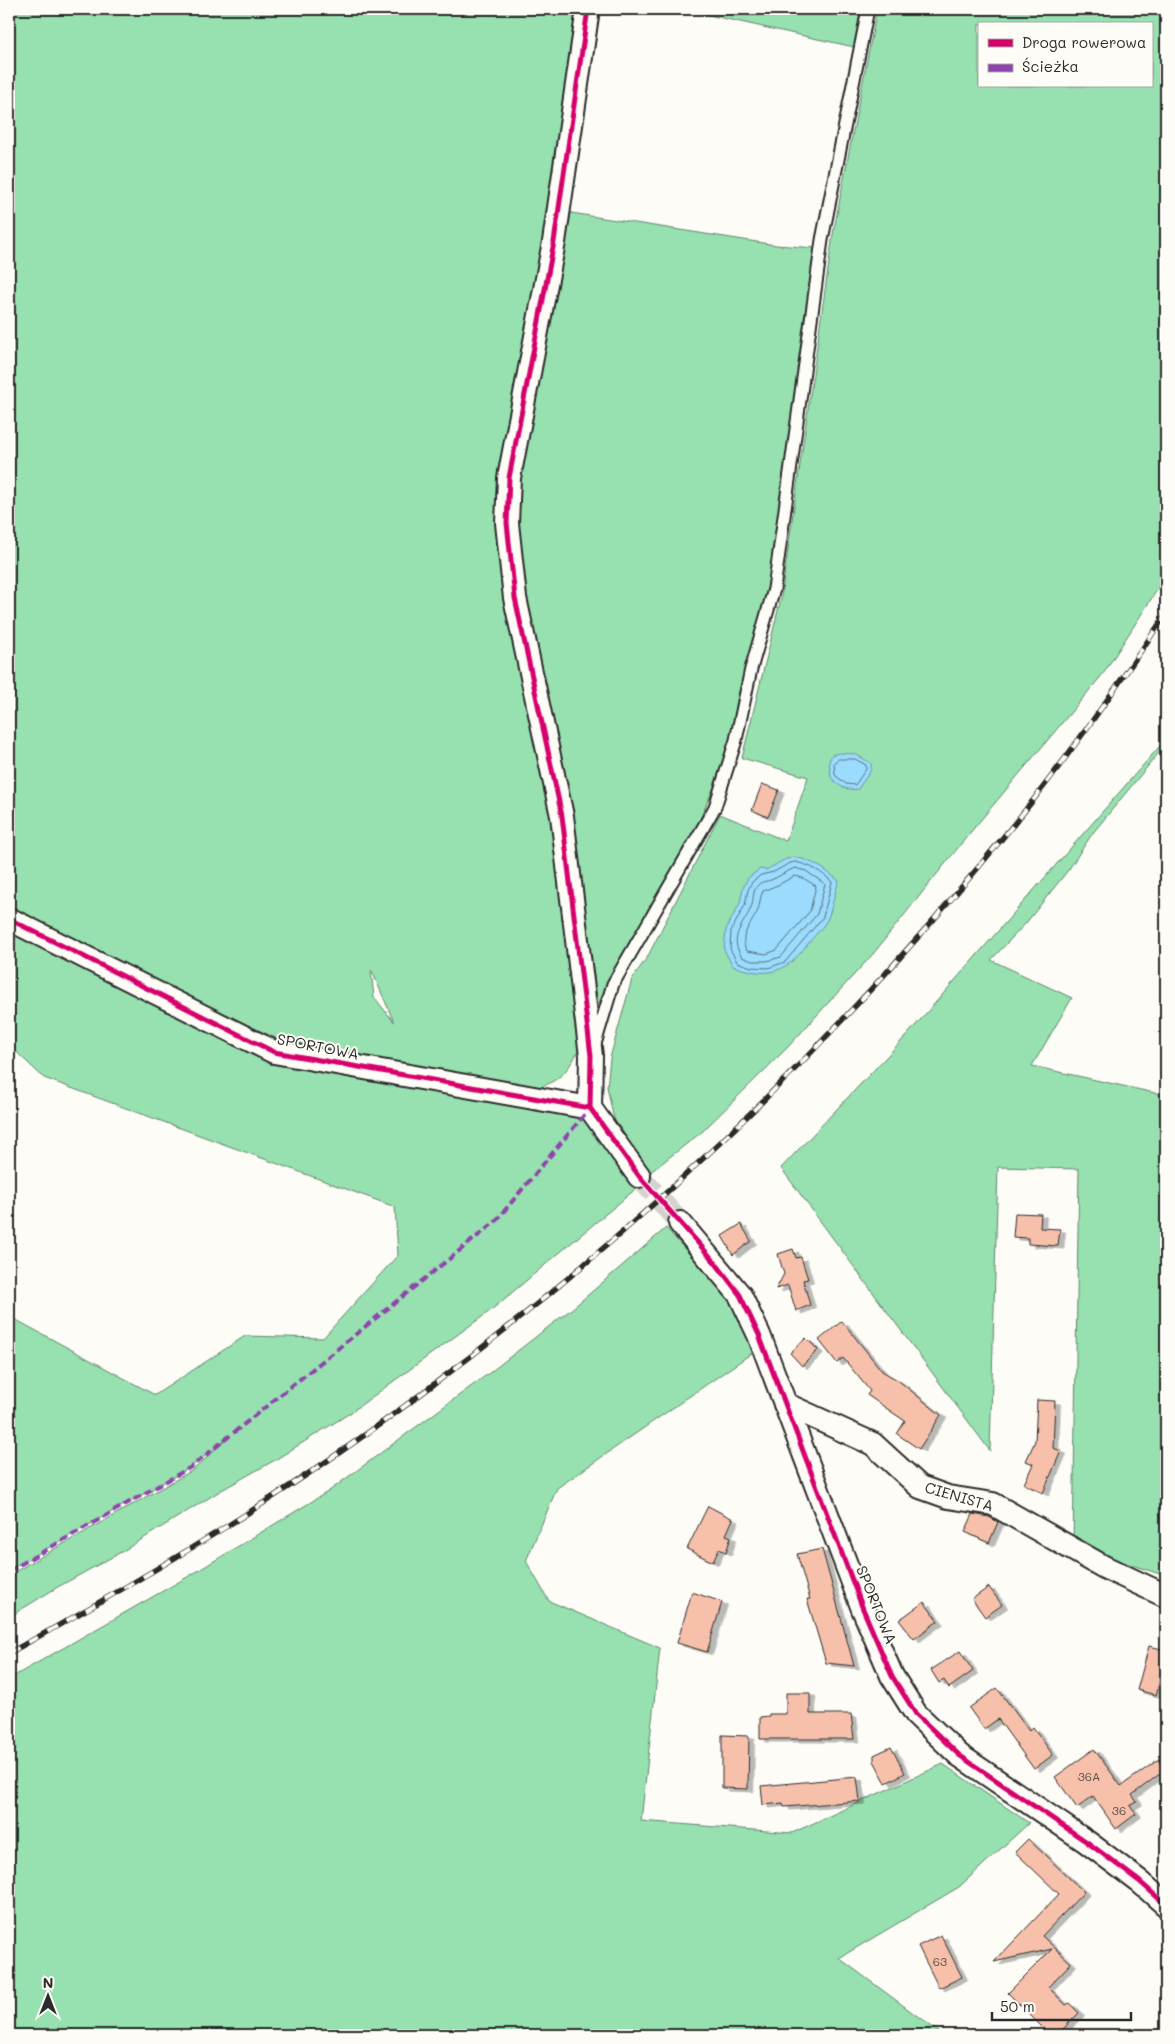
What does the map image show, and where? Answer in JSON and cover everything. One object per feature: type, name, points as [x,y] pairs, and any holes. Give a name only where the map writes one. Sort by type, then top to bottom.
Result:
[{"type":"street","points":[[588,9],[554,242],[509,478],[507,523],[515,598],[562,816],[591,1056],[590,1108],[639,1176]]},
{"type":"street","name":"SPORTOWA","points":[[9,919],[274,1052],[590,1108]]},
{"type":"street","name":"SPORTOWA","points":[[680,1222],[740,1295],[759,1335],[863,1609],[892,1676],[916,1714],[959,1755],[1087,1842],[1139,1881],[1166,1905]]},
{"type":"street","name":"CIENISTA","points":[[785,1404],[873,1444],[920,1486],[948,1497],[993,1504],[1104,1567],[1166,1596]]},
{"type":"lane","points":[[591,1056],[613,984],[715,807],[736,740],[751,669],[774,589],[822,240],[868,9]]},
{"type":"green space","points":[[9,9],[584,9],[500,506],[557,824],[585,1034],[573,1061],[562,1075],[536,1089],[291,1045],[210,1008],[9,907]],"holes":[[[372,971],[394,1022],[374,997]]]},
{"type":"green space","points":[[681,9],[862,9],[854,47]]},
{"type":"green space","points":[[877,9],[1166,9],[1166,576],[1103,674],[969,834],[873,954],[787,1048],[703,1131],[648,1174],[621,1137],[613,1115],[607,1087],[610,1058],[632,979],[648,956],[720,814],[786,841],[808,777],[742,758],[781,598],[833,234]]},
{"type":"green space","points":[[571,213],[776,245],[816,248],[769,587],[738,695],[730,739],[714,787],[700,819],[611,977],[598,1005],[577,849],[522,580],[518,504],[530,415]]},
{"type":"green space","points":[[1166,739],[1162,749],[1092,834],[1069,869],[1026,923],[991,960],[1072,998],[1032,1066],[1164,1095],[1166,1087],[1166,1576],[1073,1546],[1079,1169],[998,1167],[990,1451],[781,1168],[908,1034]]},
{"type":"green space","points":[[9,924],[274,1052],[590,1108],[644,1182],[490,1311],[350,1413],[123,1551],[56,1588],[9,1617],[9,1575],[193,1470],[228,1438],[191,1467],[9,1570],[9,1316],[155,1395],[245,1336],[323,1338],[398,1255],[395,1207],[44,1078],[9,1045]]},
{"type":"green space","points":[[666,1228],[734,1304],[755,1351],[557,1488],[526,1561],[549,1601],[660,1648],[641,1821],[792,1833],[943,1764],[1029,1823],[959,1887],[839,1958],[943,2035],[9,2035],[9,1679],[196,1572],[329,1491],[488,1374],[574,1307]]},
{"type":"water","points":[[839,753],[855,754],[871,763],[871,770],[858,789],[843,787],[831,777],[829,761],[832,755]]},
{"type":"water","points":[[795,857],[818,866],[839,881],[827,921],[795,959],[778,970],[759,972],[733,966],[724,950],[726,929],[740,903],[743,888],[748,878],[760,869],[766,870],[786,859]]},
{"type":"building","points":[[762,784],[779,790],[768,817],[752,810]]},
{"type":"building","points":[[1015,1213],[1041,1214],[1040,1228],[1060,1229],[1058,1246],[1028,1244],[1028,1238],[1013,1237]]},
{"type":"building","points":[[741,1224],[751,1241],[733,1255],[722,1236]]},
{"type":"building","points":[[793,1249],[796,1258],[801,1257],[808,1279],[803,1280],[810,1305],[796,1311],[788,1285],[776,1289],[784,1274],[778,1254]]},
{"type":"building","points":[[842,1321],[882,1371],[899,1381],[941,1415],[919,1449],[897,1434],[905,1421],[867,1395],[870,1391],[843,1358],[837,1363],[819,1340]]},
{"type":"building","points":[[806,1338],[818,1350],[802,1366],[790,1353]]},
{"type":"building","points":[[1037,1400],[1055,1401],[1053,1448],[1061,1451],[1043,1493],[1024,1484],[1033,1464],[1026,1461],[1035,1441]]},
{"type":"building","points":[[708,1506],[733,1519],[726,1535],[731,1537],[726,1552],[719,1549],[713,1562],[687,1549]]},
{"type":"building","points":[[973,1514],[989,1517],[998,1522],[989,1543],[965,1532]]},
{"type":"building","points":[[822,1549],[854,1666],[826,1663],[807,1599],[810,1599],[797,1554]]},
{"type":"building","points":[[989,1587],[1002,1605],[985,1617],[972,1599]]},
{"type":"building","points":[[692,1592],[722,1602],[707,1652],[677,1643]]},
{"type":"building","points":[[924,1602],[938,1621],[914,1639],[899,1620]]},
{"type":"building","points":[[1149,1646],[1166,1650],[1166,1674],[1162,1673],[1156,1695],[1137,1690]]},
{"type":"building","points":[[960,1651],[973,1671],[949,1688],[944,1680],[939,1683],[931,1670]]},
{"type":"building","points":[[997,1688],[1029,1731],[1033,1727],[1053,1755],[1034,1769],[998,1719],[984,1729],[969,1708]]},
{"type":"building","points":[[786,1693],[810,1693],[810,1714],[851,1714],[854,1739],[760,1739],[760,1717],[769,1716],[769,1714],[786,1714]]},
{"type":"building","points":[[722,1735],[749,1736],[748,1789],[722,1788]]},
{"type":"building","points":[[891,1747],[905,1773],[886,1783],[874,1761],[874,1755]]},
{"type":"building","points":[[1094,1749],[1121,1786],[1158,1760],[1165,1770],[1132,1795],[1137,1802],[1130,1806],[1136,1814],[1116,1829],[1093,1796],[1077,1808],[1055,1777]]},
{"type":"building","points":[[857,1777],[860,1801],[784,1807],[783,1803],[763,1805],[761,1786]]},
{"type":"building","points":[[1028,1839],[1084,1892],[1042,1936],[1071,1963],[1048,1987],[1066,2005],[1069,2003],[1079,2013],[1057,2035],[1050,2035],[1008,1993],[1052,1949],[994,1962],[1059,1894],[1015,1852]]},
{"type":"building","points":[[941,1935],[962,1977],[939,1988],[918,1946]]},
{"type":"tunnel","points":[[639,1176],[680,1223]]},
{"type":"railway","points":[[9,1653],[117,1592],[224,1528],[379,1425],[511,1324],[669,1190],[817,1046],[888,971],[957,893],[1023,813],[1060,764],[1166,614]]},
{"type":"marked path","points":[[9,1571],[191,1467],[495,1222],[590,1108]]},
{"type":"cycle path","points":[[588,9],[554,242],[509,478],[507,523],[515,598],[562,816],[591,1056],[590,1108],[639,1176],[714,1261],[740,1295],[759,1335],[863,1609],[892,1676],[916,1714],[959,1755],[1087,1842],[1139,1881],[1166,1905]]},
{"type":"cycle path","points":[[9,919],[274,1052],[590,1108]]}]
